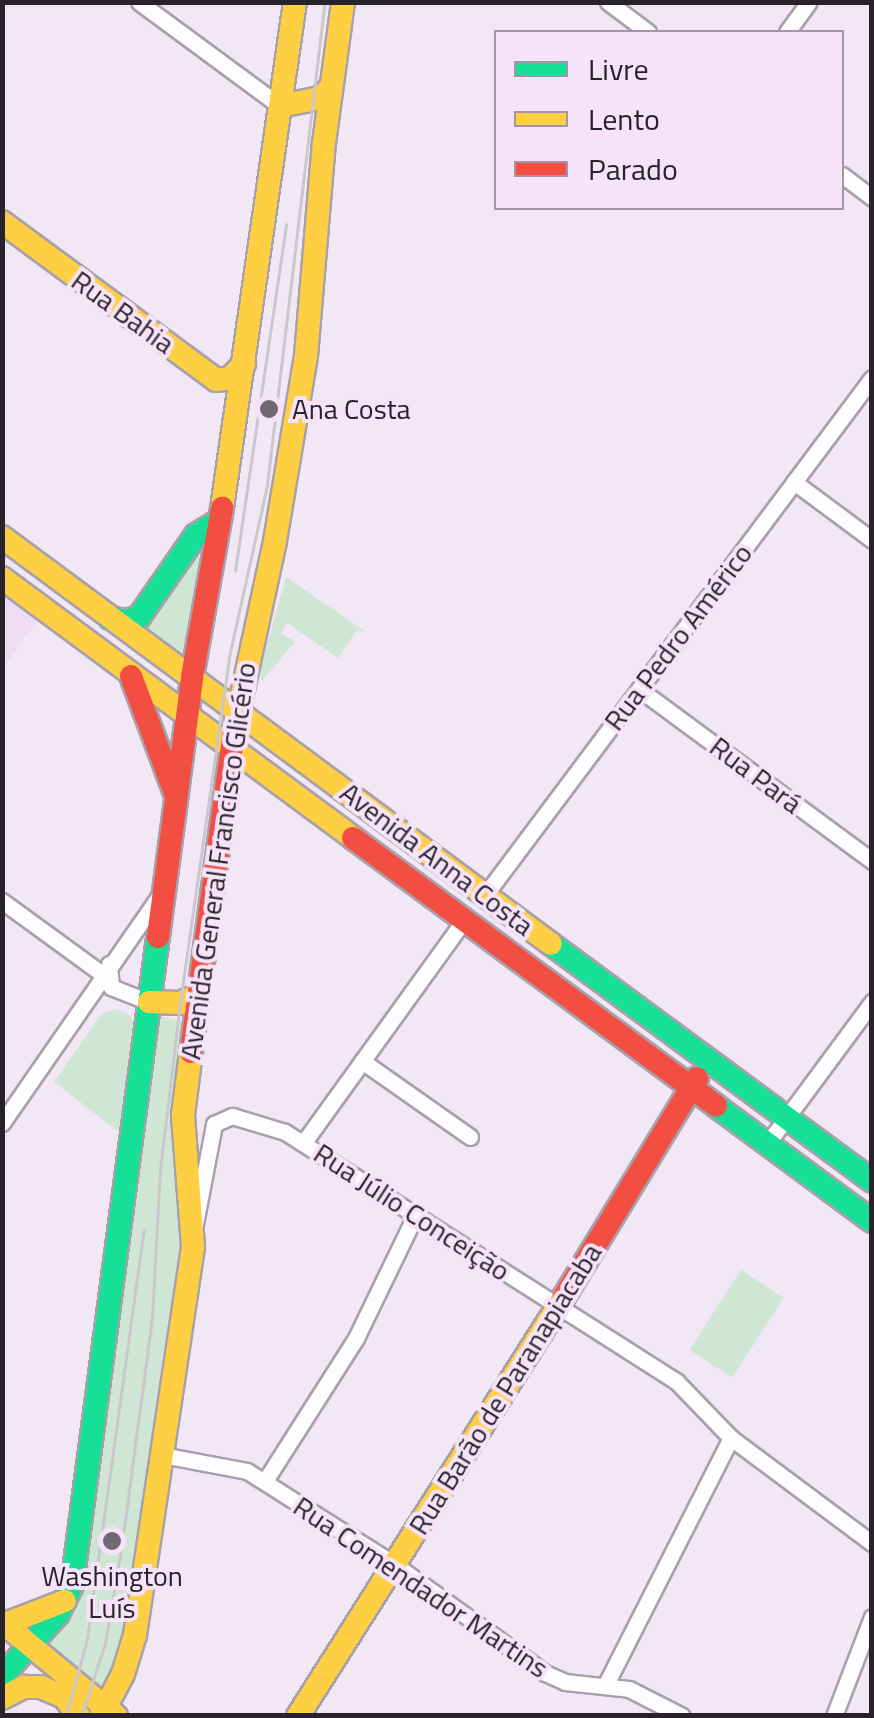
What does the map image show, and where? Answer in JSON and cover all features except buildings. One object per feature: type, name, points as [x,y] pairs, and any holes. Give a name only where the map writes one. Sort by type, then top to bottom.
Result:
[{"type":"main road","name":"Avenida General Francisco Glicério","points":[[68,1600],[167,887],[192,677],[228,476],[295,2]]},
{"type":"main road","name":"Avenida General Francisco Glicério","points":[[108,1713],[134,1643],[194,1225],[182,1129],[198,995],[238,711],[275,541],[306,356],[331,87],[343,2]]},
{"type":"main road","points":[[280,106],[320,98],[331,87]]},
{"type":"main road","name":"Rua Bahia","points":[[2,222],[216,380],[230,378],[244,364]]},
{"type":"main road","points":[[110,618],[126,621],[139,617],[196,535],[217,522]]},
{"type":"main road","name":"Avenida Anna Costa","points":[[2,537],[872,1181]]},
{"type":"main road","name":"Avenida Anna Costa","points":[[2,578],[872,1221]]},
{"type":"main road","points":[[129,673],[178,801]]},
{"type":"main road","points":[[222,814],[244,784],[268,774]]},
{"type":"main road","points":[[410,879],[423,882],[458,907],[468,908],[485,895]]},
{"type":"main road","points":[[149,1002],[180,1003],[198,995]]},
{"type":"main road","name":"Rua Barão de Paranapiacaba","points":[[298,1716],[558,1307],[708,1060]]},
{"type":"main road","points":[[68,1600],[40,1614],[4,1622],[25,1659],[108,1713]]},
{"type":"main road","points":[[25,1659],[68,1600]]},
{"type":"main road","points":[[2,1698],[24,1687],[41,1686],[64,1698],[80,1716]]},
{"type":"street","points":[[138,2],[280,106]]},
{"type":"street","points":[[608,2],[645,30]]},
{"type":"street","points":[[788,30],[809,2]]},
{"type":"street","points":[[844,177],[872,198]]},
{"type":"street","name":"Rua Pedro Américo","points":[[485,895],[872,378]]},
{"type":"street","points":[[794,482],[872,540]]},
{"type":"street","name":"Rua Pará","points":[[639,689],[872,861]]},
{"type":"street","points":[[2,1123],[106,968],[167,887]]},
{"type":"street","points":[[2,901],[106,968],[111,987],[149,1002]]},
{"type":"street","points":[[304,1142],[465,920]]},
{"type":"street","points":[[767,1144],[872,1002]]},
{"type":"street","points":[[362,1062],[470,1138]]},
{"type":"street","name":"Rua Júlio Conceição","points":[[194,1225],[211,1130],[219,1120],[232,1116],[261,1123],[304,1142],[676,1381],[731,1438],[872,1543]]},
{"type":"street","points":[[265,1481],[356,1338],[416,1214]]},
{"type":"street","points":[[606,1684],[731,1438]]},
{"type":"street","name":"Rua Comendador Martins","points":[[162,1455],[247,1470],[394,1564],[545,1673],[565,1682],[606,1684],[638,1693],[682,1716]]},
{"type":"street","points":[[834,1716],[872,1617]]},
{"type":"shaded area","points":[[3,595],[38,620],[3,669]]},
{"type":"green space","points":[[193,555],[201,558],[182,656],[143,628]]},
{"type":"green space","points":[[286,577],[366,632],[357,630],[338,658],[287,623],[281,633],[295,642],[262,681],[259,672]]},
{"type":"green space","points":[[117,1009],[131,1016],[133,1022],[119,1132],[54,1082],[102,1013]]},
{"type":"green space","points":[[160,1016],[185,1022],[173,1124],[183,1240],[126,1633],[106,1690],[45,1643],[71,1612],[83,1581]]},
{"type":"green space","points":[[741,1270],[784,1298],[732,1377],[689,1350]]},
{"type":"tram line","points":[[81,1716],[105,1644],[122,1543],[152,1318],[160,1170],[180,1003],[229,657],[267,485],[325,2]]},
{"type":"tram line","points":[[235,571],[286,225]]},
{"type":"tram line","points":[[66,1716],[87,1639],[144,1230]]},
{"type":"traffic: fast","points":[[110,618],[126,621],[139,617],[196,535],[217,522]]},
{"type":"traffic: fast","points":[[2,1676],[58,1614],[72,1585],[158,937]]},
{"type":"traffic: fast","points":[[551,944],[872,1181]]},
{"type":"traffic: fast","points":[[716,1106],[872,1221]]},
{"type":"traffic: slow","points":[[222,508],[295,2]]},
{"type":"traffic: slow","points":[[234,731],[275,541],[306,356],[324,143],[343,2]]},
{"type":"traffic: slow","points":[[280,106],[320,98],[331,87]]},
{"type":"traffic: slow","points":[[2,222],[216,380],[230,378],[244,364]]},
{"type":"traffic: slow","points":[[2,537],[551,944]]},
{"type":"traffic: slow","points":[[2,578],[353,838]]},
{"type":"traffic: slow","points":[[149,1002],[180,1003],[198,995]]},
{"type":"traffic: slow","points":[[101,1716],[123,1674],[135,1635],[193,1246],[183,1115],[191,1052]]},
{"type":"traffic: slow","points":[[298,1716],[564,1297]]},
{"type":"traffic: slow","points":[[5,1624],[65,1601]]},
{"type":"traffic: slow","points":[[2,1622],[116,1716]]},
{"type":"traffic: slow","points":[[2,1698],[24,1687],[41,1687],[64,1697],[79,1716]]},
{"type":"traffic: jam","points":[[158,937],[192,677],[222,508]]},
{"type":"traffic: jam","points":[[131,676],[176,796]]},
{"type":"traffic: jam","points":[[191,1052],[234,731]]},
{"type":"traffic: jam","points":[[353,838],[716,1106]]},
{"type":"traffic: jam","points":[[564,1297],[697,1078]]},
{"type":"place","name":"Ana Costa","points":[[269,409]]},
{"type":"place","name":"Washington Luís","points":[[112,1541]]}]
